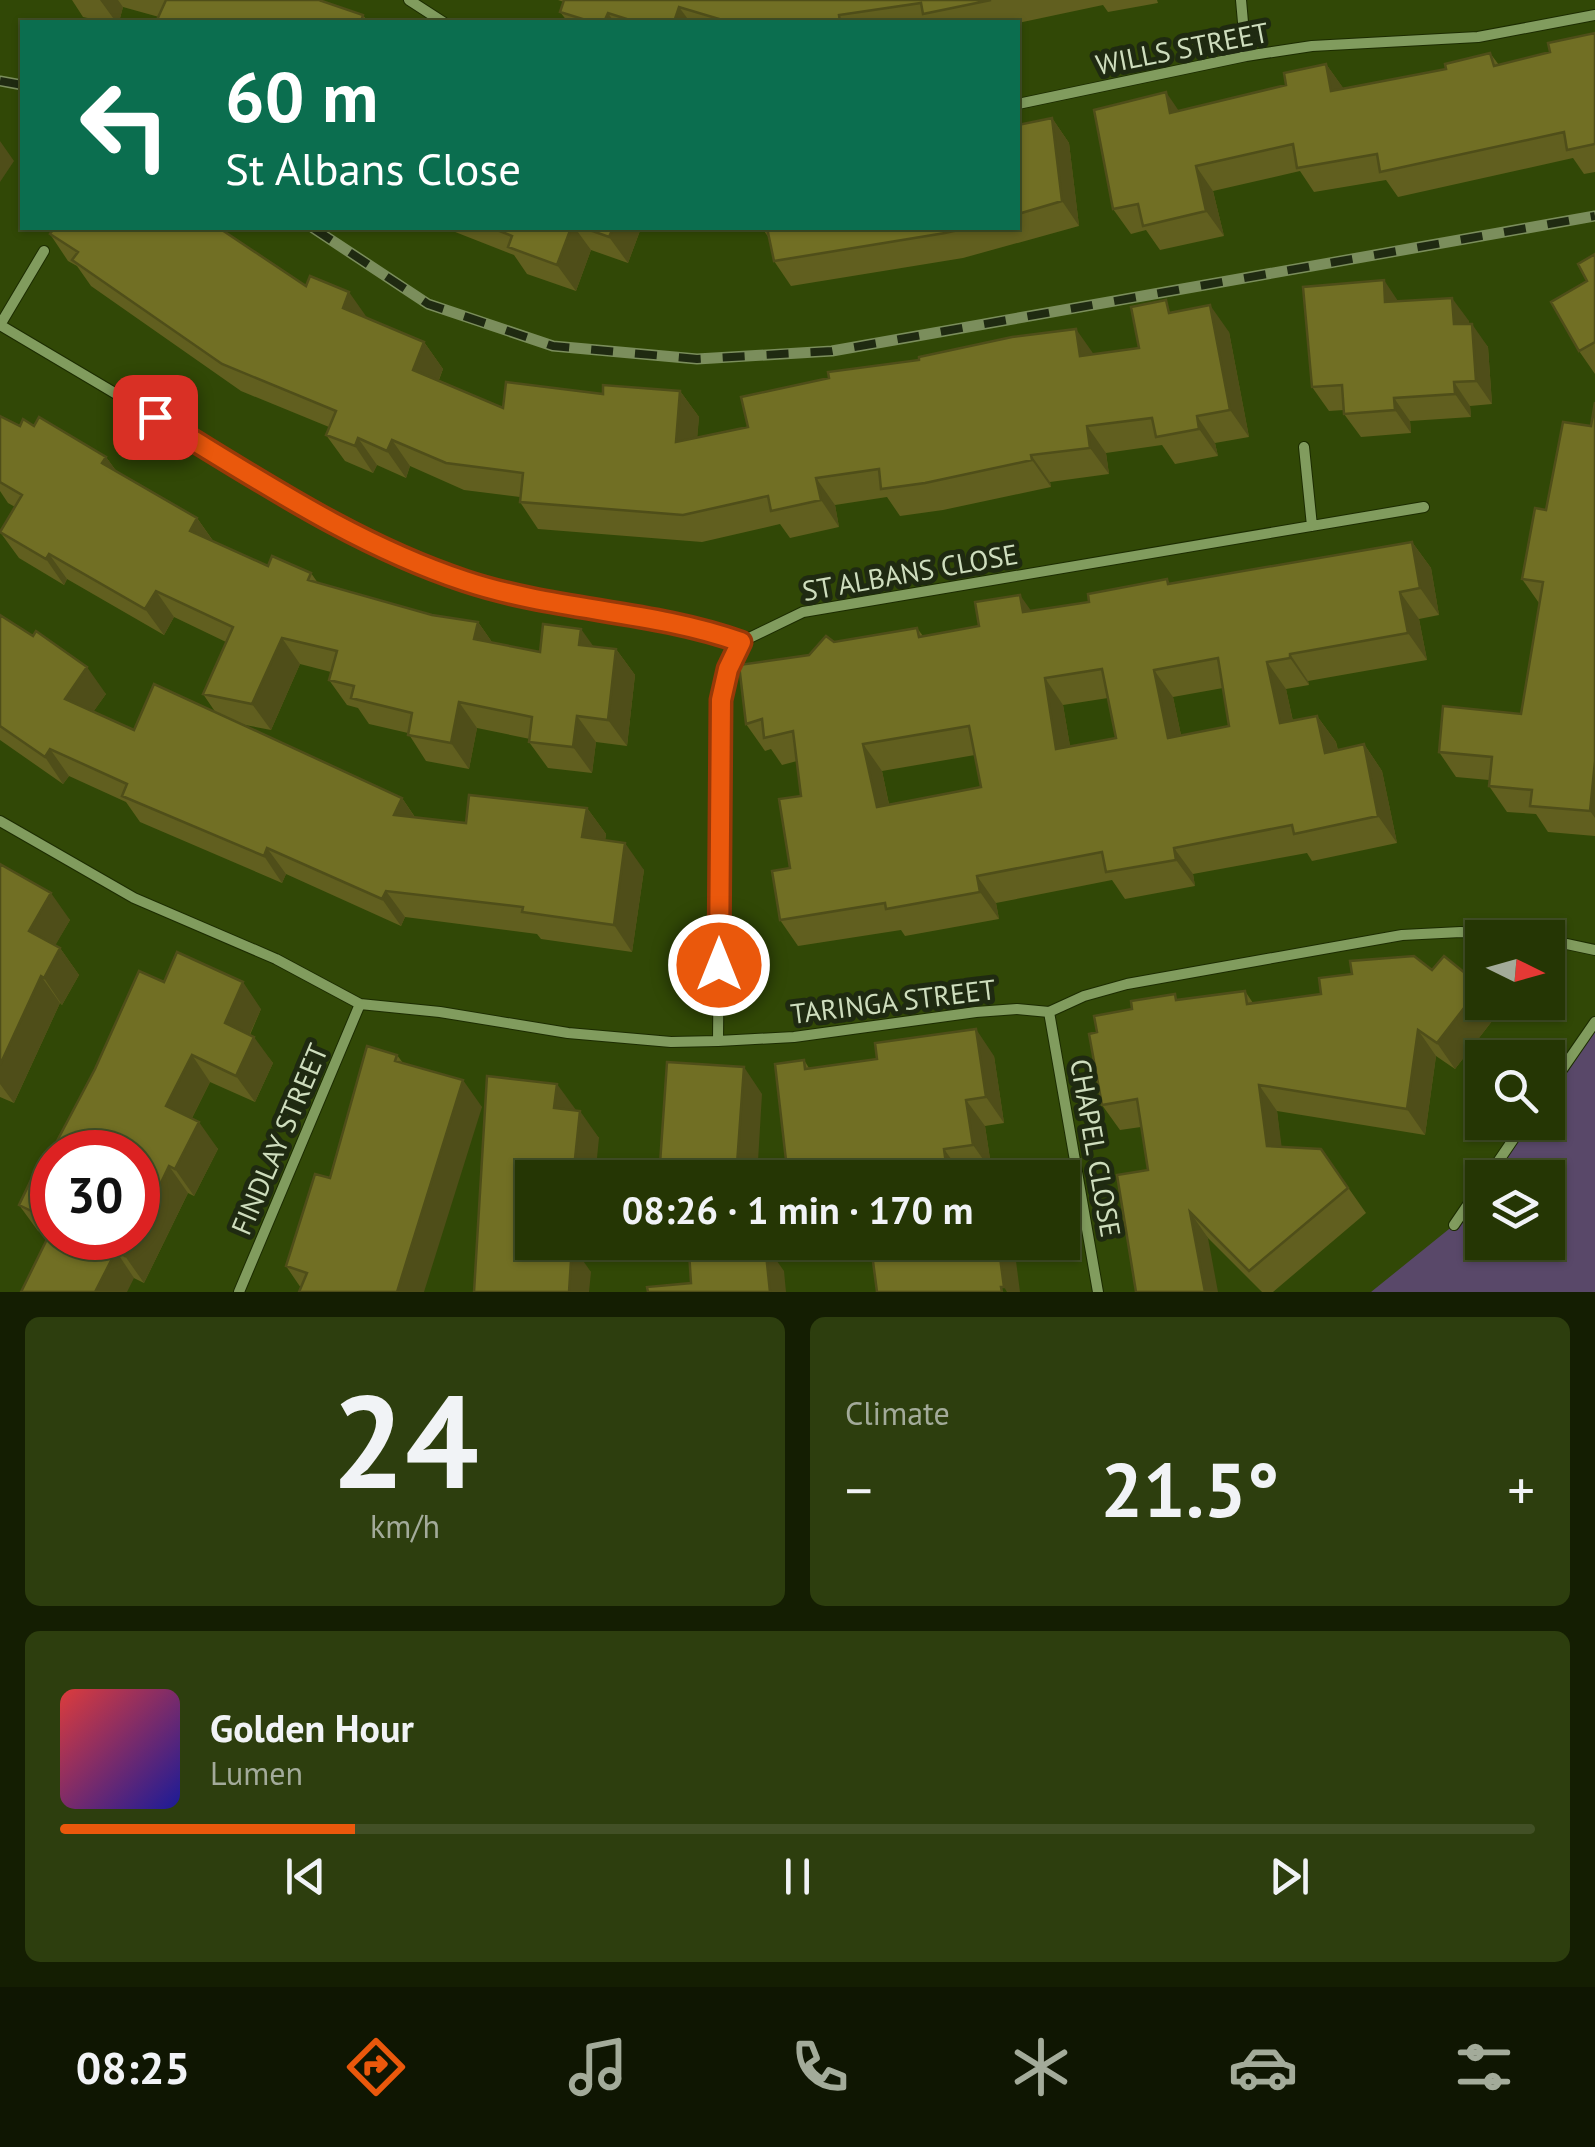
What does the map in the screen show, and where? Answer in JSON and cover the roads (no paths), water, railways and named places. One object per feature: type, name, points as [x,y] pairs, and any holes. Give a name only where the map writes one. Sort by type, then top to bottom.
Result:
[{"type":"street","points":[[408,0],[440,20]]},
{"type":"street","points":[[1240,0],[1246,56]]},
{"type":"street","name":"WILLS STREET","points":[[1020,104],[1246,56],[1312,46],[1478,37],[1595,15]]},
{"type":"street","points":[[44,251],[0,325],[354,535],[468,582],[532,599],[660,618],[741,642],[728,669],[721,700],[718,1041]]},
{"type":"street","points":[[1304,447],[1312,526]]},
{"type":"street","name":"ST ALBANS CLOSE","points":[[741,642],[803,612],[1424,507]]},
{"type":"street","name":"TARINGA STREET","points":[[0,821],[134,898],[276,959],[360,1004],[440,1012],[568,1033],[671,1042],[794,1036],[976,1012],[1049,1012],[1084,996],[1127,984],[1402,935],[1465,932]]},
{"type":"street","points":[[1565,944],[1595,950]]},
{"type":"street","name":"FINDLAY STREET","points":[[238,1292],[360,1004]]},
{"type":"street","name":"CHAPEL CLOSE","points":[[1049,1012],[1098,1292]]},
{"type":"street","points":[[1565,1065],[1595,1022]]},
{"type":"street","points":[[1454,1226],[1465,1210]]},
{"type":"railway","points":[[0,81],[20,85]]},
{"type":"railway","points":[[316,230],[428,304],[553,346],[697,359],[832,351],[1595,216]]}]
